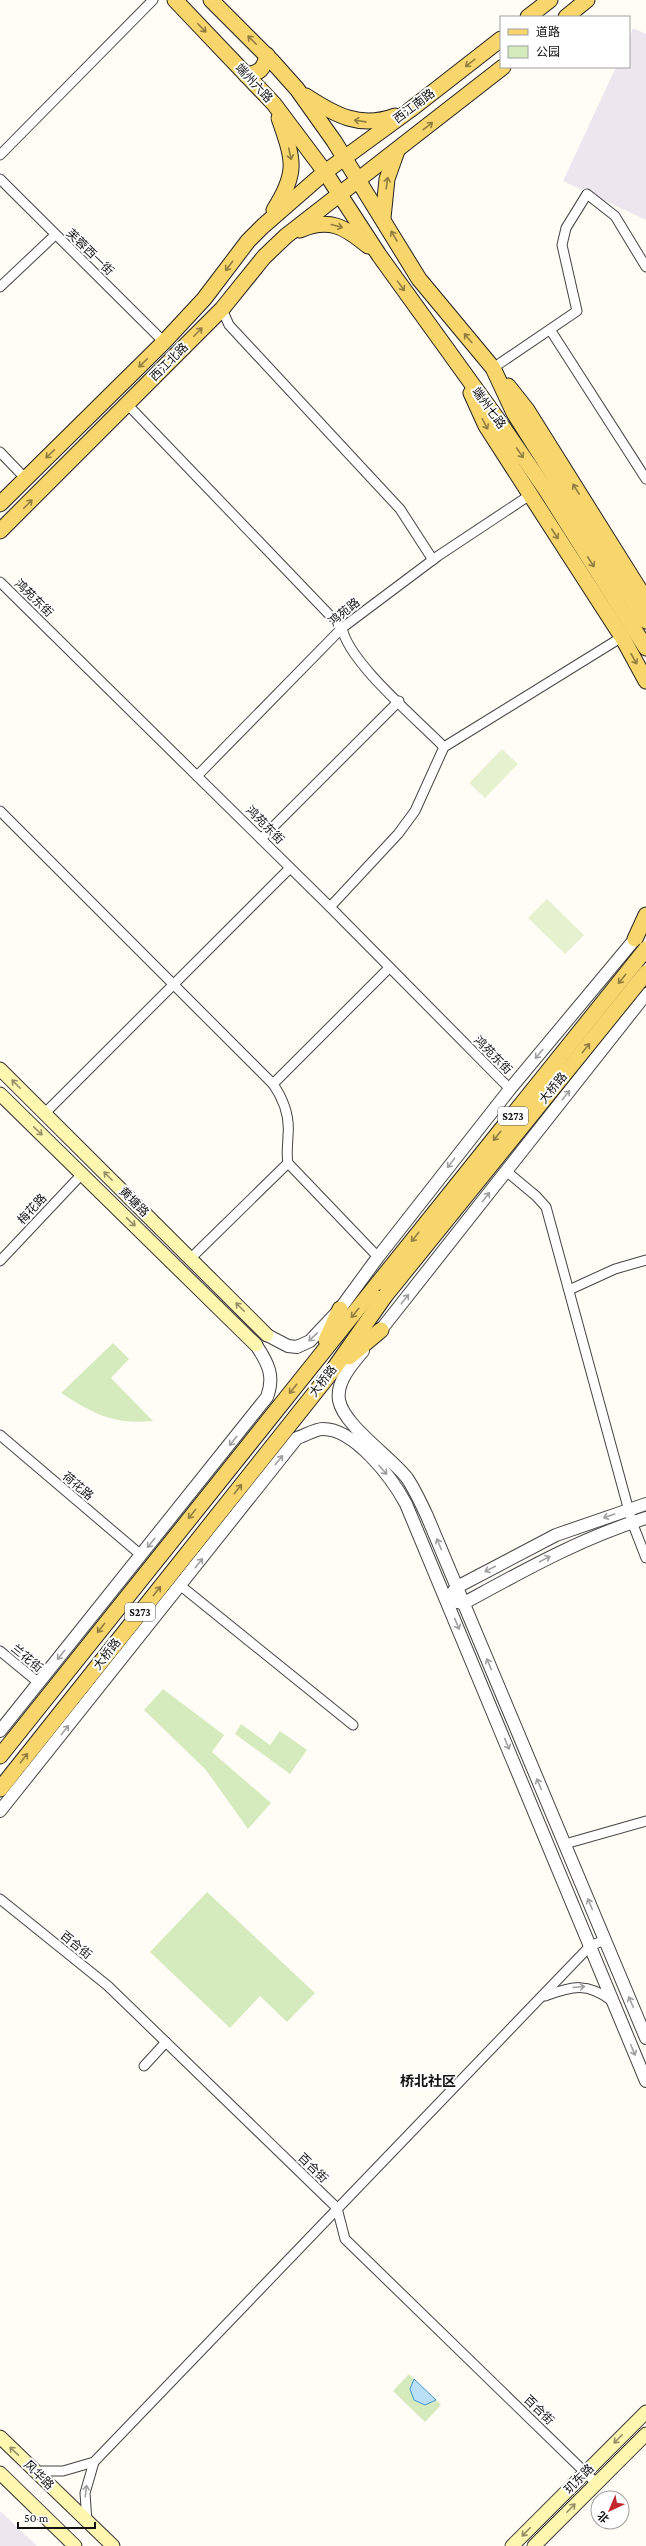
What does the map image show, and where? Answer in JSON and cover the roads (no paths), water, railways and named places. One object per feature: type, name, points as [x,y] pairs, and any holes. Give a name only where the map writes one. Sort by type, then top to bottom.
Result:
[{"type":"main road","name":"端州六路","points":[[175,0],[274,104],[325,172]]},
{"type":"main road","points":[[211,0],[267,56],[297,89],[330,112],[358,121],[381,121],[410,110]]},
{"type":"main road","points":[[529,16],[550,0]]},
{"type":"main road","points":[[567,16],[587,0]]},
{"type":"main road","name":"西江南路","points":[[325,172],[410,110],[500,39]]},
{"type":"main road","points":[[246,75],[259,73],[265,66],[267,56]]},
{"type":"main road","name":"西江南路","points":[[339,193],[398,150],[502,68]]},
{"type":"main road","points":[[439,87],[442,99],[453,106]]},
{"type":"main road","name":"端州七路","points":[[297,89],[358,179],[419,278],[493,368],[514,413],[646,621]]},
{"type":"main road","points":[[263,226],[288,185],[292,168],[292,158],[274,104]]},
{"type":"main road","points":[[383,218],[387,179],[398,150]]},
{"type":"main road","name":"端州七路","points":[[325,172],[379,254],[546,490],[646,648]]},
{"type":"main road","name":"西江北路","points":[[0,504],[164,342],[204,299],[248,241],[325,172]]},
{"type":"main road","name":"西江北路","points":[[0,531],[222,309],[264,257],[286,236],[339,193]]},
{"type":"main road","points":[[286,236],[318,224],[331,224],[349,230],[379,254]]},
{"type":"main road","points":[[248,241],[264,257]]},
{"type":"main road","points":[[457,364],[486,426],[622,637],[646,681]]},
{"type":"main road","points":[[493,368],[527,410],[645,594]]},
{"type":"main road","points":[[635,939],[646,915]]},
{"type":"main road","points":[[635,939],[646,926]]},
{"type":"main road","name":"大桥路","points":[[0,1756],[134,1586],[318,1359],[646,949]]},
{"type":"main road","name":"大桥路","points":[[0,1789],[332,1370],[385,1296],[646,973]]},
{"type":"main road","name":"黄塘路","points":[[0,1069],[267,1335]]},
{"type":"main road","name":"黄塘路","points":[[0,1094],[256,1345]]},
{"type":"main road","points":[[318,1359],[340,1309]]},
{"type":"main road","points":[[332,1370],[381,1330]]},
{"type":"main road","name":"玑东路","points":[[512,2546],[646,2412]]},
{"type":"main road","name":"玑东路","points":[[534,2546],[646,2434]]},
{"type":"main road","name":"风华路","points":[[0,2437],[112,2546]]},
{"type":"main road","points":[[0,2473],[75,2546]]},
{"type":"street","points":[[0,155],[153,0]]},
{"type":"street","name":"芙蓉西一街","points":[[0,179],[164,342]]},
{"type":"street","points":[[493,368],[551,331],[577,311],[562,245],[566,228],[587,194],[615,216],[646,267]]},
{"type":"street","points":[[0,287],[55,235]]},
{"type":"street","points":[[222,309],[229,325],[400,509],[433,560]]},
{"type":"street","points":[[551,331],[646,479]]},
{"type":"street","points":[[127,404],[342,628],[344,640],[357,659],[444,746]]},
{"type":"street","points":[[0,452],[25,478]]},
{"type":"street","name":"鸿苑路","points":[[197,776],[342,628],[433,560],[530,495]]},
{"type":"street","name":"鸿苑东街","points":[[0,582],[262,839],[510,1089]]},
{"type":"street","points":[[330,907],[398,834],[415,811],[444,746],[622,637]]},
{"type":"street","points":[[262,839],[398,701]]},
{"type":"street","points":[[0,811],[273,1084],[281,1096],[288,1121],[286,1149],[288,1163],[378,1257]]},
{"type":"street","points":[[45,1113],[290,868]]},
{"type":"street","points":[[267,1335],[288,1346],[297,1347],[310,1341],[340,1309],[378,1257],[510,1089],[635,939]]},
{"type":"street","points":[[618,960],[624,958],[634,960],[643,966],[646,973]]},
{"type":"street","points":[[273,1084],[389,968]]},
{"type":"street","points":[[646,994],[381,1330],[350,1367],[341,1385],[339,1400],[347,1418],[406,1478],[427,1516],[646,2038]]},
{"type":"street","points":[[191,1258],[288,1163]]},
{"type":"street","points":[[506,1171],[536,1196],[546,1207],[628,1510],[646,1558]]},
{"type":"street","name":"梅花路","points":[[0,1261],[82,1174]]},
{"type":"street","points":[[569,1290],[615,1269],[646,1260]]},
{"type":"street","points":[[0,1732],[267,1397],[272,1385],[272,1372],[256,1345]]},
{"type":"street","points":[[251,1440],[257,1411]]},
{"type":"street","points":[[0,1811],[181,1586],[246,1501],[297,1438],[323,1429],[348,1436],[376,1462],[396,1486],[447,1601],[646,2081]]},
{"type":"street","points":[[246,1501],[281,1435]]},
{"type":"street","name":"荷花路","points":[[0,1436],[141,1555]]},
{"type":"street","points":[[447,1601],[457,1586],[556,1535],[646,1504]]},
{"type":"street","points":[[447,1601],[464,1603],[562,1550],[632,1522],[646,1518]]},
{"type":"street","points":[[86,1624],[134,1586]]},
{"type":"street","points":[[181,1586],[353,1725]]},
{"type":"street","name":"兰花街","points":[[0,1651],[39,1683]]},
{"type":"street","points":[[0,1805],[15,1793]]},
{"type":"street","points":[[565,1844],[646,1821]]},
{"type":"street","name":"百合街","points":[[0,1899],[108,1986],[337,2208],[345,2239],[596,2483]]},
{"type":"street","points":[[87,2522],[85,2493],[94,2462],[590,1946],[605,1940]]},
{"type":"street","points":[[541,1997],[565,1988],[586,1986],[600,1992],[613,2001]]},
{"type":"street","points":[[144,2066],[166,2042]]},
{"type":"street","points":[[35,2471],[63,2471],[94,2462]]},
{"type":"water","points":[[414,2379],[436,2400],[425,2405],[414,2400],[410,2389]]},
{"type":"district","name":"桥北社区","points":[[428,2081]]}]
